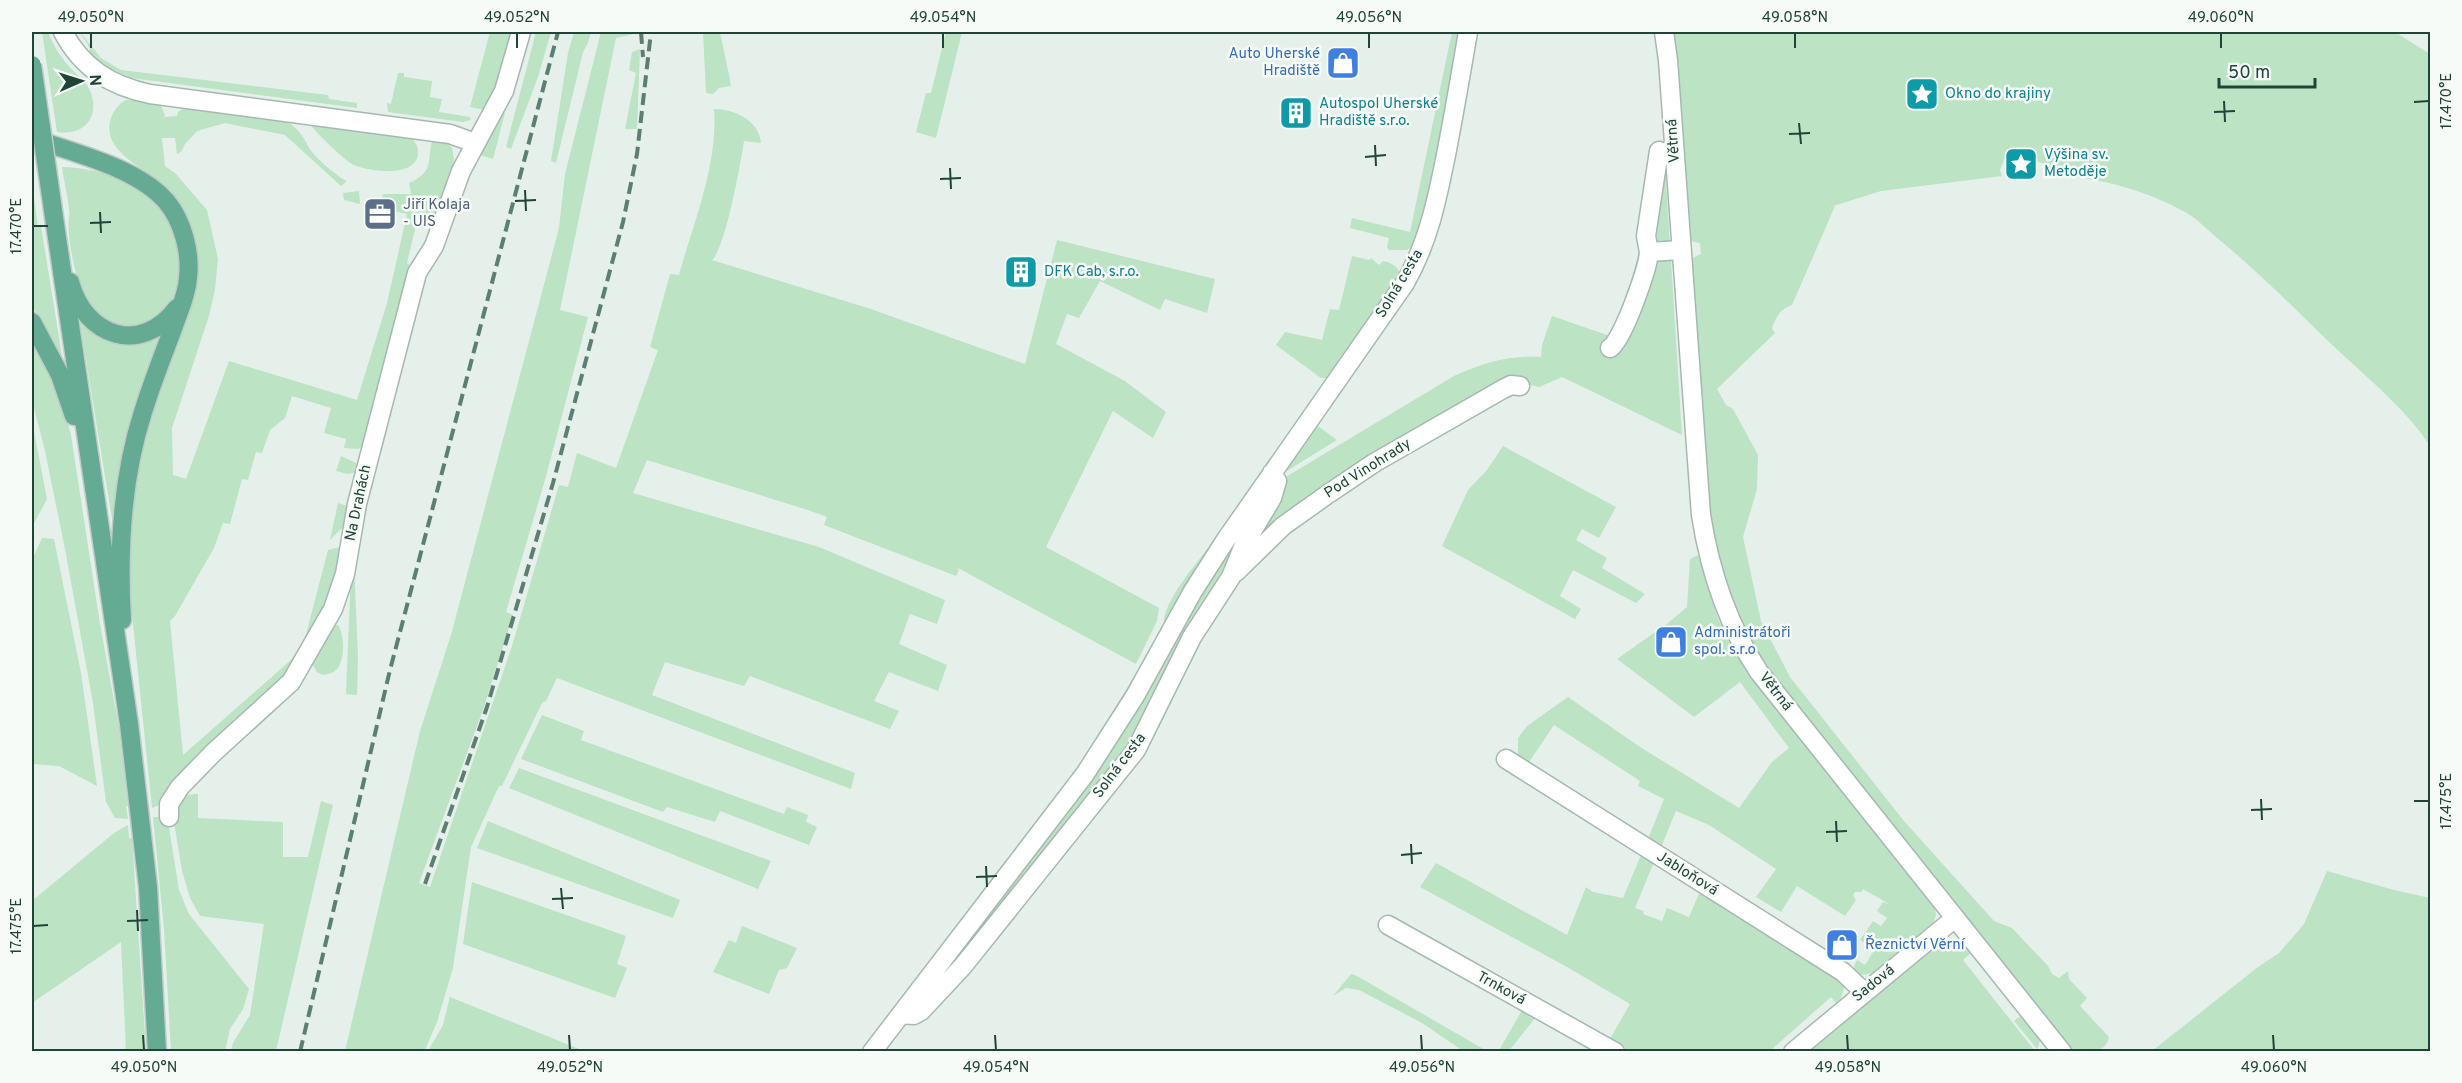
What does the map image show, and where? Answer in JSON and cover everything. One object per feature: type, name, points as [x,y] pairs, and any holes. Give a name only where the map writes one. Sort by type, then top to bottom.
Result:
[{"type":"main road","points":[[32,65],[129,724],[148,887],[156,1052]]},
{"type":"main road","points":[[32,138],[121,170],[147,184],[162,197],[176,217],[186,244],[188,278],[183,299],[142,414],[130,473],[121,562],[129,724]]},
{"type":"main road","points":[[55,224],[78,303],[86,315],[104,330],[122,335],[143,333],[167,319],[183,299]]},
{"type":"main road","points":[[32,322],[54,362],[72,410],[100,536]]},
{"type":"street","points":[[63,32],[74,51],[92,70],[112,83],[128,89],[150,94],[450,134],[475,143]]},
{"type":"street","name":"Na Drahách","points":[[169,816],[169,804],[180,787],[213,753],[291,682],[333,609],[345,574],[357,504],[417,273],[434,246],[461,171],[504,91],[521,32]]},
{"type":"street","name":"Solná cesta","points":[[872,1052],[1085,774],[1135,696],[1193,591],[1418,260],[1427,237],[1440,185],[1468,32]]},
{"type":"street","name":"Větrná","points":[[1664,32],[1669,71],[1680,250],[1701,515],[1707,549],[1723,603],[1746,653],[1759,672],[1955,918],[2054,1049]]},
{"type":"street","name":"Větrná","points":[[1610,348],[1616,345],[1622,334],[1647,266],[1646,236],[1659,151]]},
{"type":"street","points":[[1648,252],[1680,250]]},
{"type":"street","name":"Pod Vinohrady","points":[[1231,577],[1283,526],[1374,463],[1503,389],[1511,385],[1520,386]]},
{"type":"street","name":"Solná cesta","points":[[901,1014],[914,1015],[921,1011],[963,966],[1136,750],[1192,637],[1231,577],[1244,545],[1276,488],[1277,481],[1272,473]]},
{"type":"street","name":"Jabloňová","points":[[1506,759],[1843,972],[1864,992]]},
{"type":"street","name":"Sadová","points":[[1793,1052],[1955,918]]},
{"type":"street","name":"Trnková","points":[[1388,925],[1615,1052]]},
{"type":"green space","points":[[42,32],[48,32],[61,56],[87,85],[91,93],[93,111],[91,118],[87,124],[74,131],[57,132]]},
{"type":"green space","points":[[80,32],[101,58],[121,70],[328,95],[329,99],[357,103],[357,108],[131,78],[107,67],[88,52],[90,49]]},
{"type":"green space","points":[[490,32],[516,32],[502,81],[485,110],[470,107]]},
{"type":"green space","points":[[536,32],[551,32],[538,77],[511,149],[506,147]]},
{"type":"green space","points":[[574,32],[591,32],[583,52],[556,163],[551,161],[568,53]]},
{"type":"green space","points":[[601,32],[638,33],[616,38],[560,310],[588,317],[545,480],[506,612],[513,615],[484,707],[419,883],[430,887],[512,646],[559,485],[568,487],[577,453],[616,468],[658,350],[650,347],[670,274],[679,275],[704,193],[712,151],[714,109],[730,111],[751,122],[756,128],[761,143],[744,141],[727,223],[717,253],[712,260],[868,308],[1025,364],[1057,240],[1215,279],[1207,313],[1165,299],[1160,310],[1100,281],[1079,318],[1067,314],[1056,344],[1125,381],[1166,412],[1153,438],[1113,411],[1046,547],[1159,608],[1157,621],[1136,664],[956,567],[959,570],[956,576],[824,525],[827,517],[647,460],[633,493],[819,547],[945,600],[937,624],[910,614],[899,644],[947,665],[938,691],[889,672],[874,701],[899,711],[890,729],[750,676],[744,686],[665,662],[652,695],[855,773],[851,789],[557,678],[546,701],[542,703],[502,786],[499,786],[471,847],[453,968],[437,1022],[425,1050],[345,1051],[420,731],[451,635],[559,228],[565,174]]},
{"type":"green space","points":[[703,32],[720,32],[731,86],[719,88],[713,94],[706,93]]},
{"type":"green space","points":[[946,32],[962,32],[936,138],[916,132],[926,93],[931,93]]},
{"type":"green space","points":[[1452,32],[1462,32],[1448,113],[1416,244],[1407,250],[1389,250],[1387,247],[1389,238],[1350,228],[1352,218],[1410,232]]},
{"type":"green space","points":[[1671,32],[2395,32],[2430,54],[2430,446],[2408,418],[2381,390],[2200,222],[2136,190],[2088,179],[2055,175],[2056,169],[2008,149],[2000,170],[2002,176],[1881,191],[1827,208],[1835,206],[1792,305],[1782,311],[1775,321],[1772,328],[1775,333],[1717,389],[1726,405],[1733,409],[1758,455],[1757,489],[1743,537],[1761,621],[1790,677],[1904,821],[1994,921],[2012,928],[2048,966],[2052,974],[2059,978],[2068,971],[2069,979],[2087,998],[2080,1006],[2109,1037],[2104,1047],[2100,1049],[2072,1051],[1978,930],[1975,931],[1769,675],[1747,638],[1725,582],[1708,516],[1688,260],[1701,254],[1700,243],[1688,241]]},
{"type":"green space","points":[[640,49],[637,129],[625,129],[636,73],[629,70],[632,52]]},
{"type":"green space","points":[[398,73],[404,73],[404,77],[432,81],[430,97],[442,99],[439,112],[470,117],[471,120],[463,122],[388,112],[387,103],[391,104]]},
{"type":"green space","points":[[126,100],[159,102],[164,117],[177,116],[178,112],[186,106],[280,119],[295,127],[320,160],[347,181],[341,186],[285,135],[225,123],[197,131],[177,154],[175,138],[162,138],[165,166],[176,174],[207,210],[218,259],[209,316],[172,428],[173,475],[186,479],[229,361],[357,400],[387,303],[407,214],[379,208],[383,194],[411,194],[409,183],[426,170],[432,141],[446,142],[452,148],[454,159],[437,221],[418,217],[407,263],[415,269],[367,443],[358,449],[344,448],[346,439],[324,433],[331,408],[292,396],[285,418],[270,430],[262,453],[256,452],[248,480],[242,479],[230,524],[223,523],[214,548],[170,621],[183,755],[291,660],[304,642],[328,550],[348,545],[343,570],[297,667],[159,805],[152,808],[130,595],[131,536],[137,474],[154,405],[192,303],[197,266],[191,228],[181,205],[166,187],[123,155],[112,141],[109,128],[112,115]]},
{"type":"green space","points":[[502,112],[505,113],[493,159],[477,154]]},
{"type":"green space","points":[[310,124],[410,137],[417,148],[416,161],[402,170],[381,171],[361,168],[344,158]]},
{"type":"green space","points":[[1664,150],[1682,435],[1562,377],[1539,387],[1515,381],[1245,549],[1284,478],[1454,376],[1496,361],[1518,357],[1541,357],[1542,345],[1552,316],[1613,337],[1650,233]]},
{"type":"green space","points":[[62,167],[89,170],[131,185],[154,202],[163,212],[172,228],[179,267],[177,286],[171,303],[160,316],[145,324],[124,326],[105,321],[89,308],[80,289],[73,263],[69,236],[69,207]]},
{"type":"green space","points":[[32,182],[38,227],[41,226],[63,362],[32,306]]},
{"type":"green space","points":[[359,191],[360,204],[344,200],[343,193]]},
{"type":"green space","points":[[1352,256],[1369,260],[1371,258],[1379,265],[1383,261],[1389,263],[1396,267],[1400,275],[1330,378],[1321,378],[1276,345],[1285,332],[1322,340],[1330,309],[1339,310]]},
{"type":"green space","points":[[79,317],[98,333],[115,341],[159,337],[124,448],[112,519]]},
{"type":"green space","points":[[32,334],[64,408],[71,435],[100,624],[119,728],[128,819],[115,818],[106,802],[93,703],[65,549],[32,400]]},
{"type":"green space","points":[[32,421],[47,499],[32,527]]},
{"type":"green space","points":[[1318,426],[1337,440],[1285,472],[1315,430]]},
{"type":"green space","points":[[1503,446],[1616,507],[1599,538],[1582,529],[1576,540],[1607,558],[1602,568],[1645,594],[1636,603],[1573,570],[1560,596],[1581,609],[1575,619],[1442,546],[1468,490],[1487,470]]},
{"type":"green space","points":[[341,456],[356,463],[357,469],[353,473],[336,471]]},
{"type":"green space","points":[[338,503],[350,507],[344,526],[330,540]]},
{"type":"green space","points":[[1255,513],[1139,740],[916,1009],[1041,846],[1117,742],[1207,585]]},
{"type":"green space","points":[[42,538],[54,539],[81,673],[97,786],[59,766],[32,764],[32,560]]},
{"type":"green space","points":[[1208,548],[1213,549],[1165,630],[1164,621],[1171,599]]},
{"type":"green space","points":[[1698,555],[1717,616],[1734,651],[1737,650],[1934,903],[1936,915],[1931,929],[1874,973],[1861,975],[1852,971],[1857,960],[1865,965],[1875,949],[1860,940],[1873,921],[1881,926],[1887,918],[1877,911],[1883,902],[1891,905],[1863,889],[1853,895],[1856,900],[1845,916],[1797,886],[1781,912],[1756,897],[1776,869],[1709,825],[1676,811],[1661,847],[1648,839],[1664,799],[1638,786],[1640,781],[1554,725],[1529,762],[1525,759],[1522,763],[1518,759],[1518,738],[1527,726],[1568,697],[1640,747],[1739,808],[1772,762],[1789,748],[1740,682],[1694,717],[1617,659],[1687,607],[1690,559]]},
{"type":"green space","points":[[354,563],[358,657],[357,695],[346,694],[351,573]]},
{"type":"green space","points":[[332,625],[338,625],[340,629],[343,641],[342,660],[337,669],[323,675],[317,672],[310,660]]},
{"type":"green space","points":[[1153,653],[1071,782],[1139,668]]},
{"type":"green space","points":[[542,715],[584,731],[581,740],[784,814],[787,807],[808,815],[806,822],[817,827],[809,845],[720,811],[715,822],[667,807],[663,812],[521,759]]},
{"type":"green space","points":[[519,768],[771,861],[758,889],[509,788]]},
{"type":"green space","points":[[198,794],[198,818],[283,822],[283,857],[308,857],[321,801],[333,805],[276,1051],[231,1051],[233,1043],[250,1015],[264,924],[200,916],[190,898],[182,871],[173,816],[181,795]]},
{"type":"green space","points":[[1053,805],[948,940],[1024,837]]},
{"type":"green space","points":[[153,817],[162,817],[168,821],[179,890],[189,914],[249,989],[243,1009],[230,1029],[225,1051],[171,1051],[164,929]]},
{"type":"green space","points":[[488,821],[680,900],[673,918],[477,848]]},
{"type":"green space","points":[[128,825],[129,838],[132,838],[146,1051],[126,1051],[121,942],[32,1003],[32,901],[114,833]]},
{"type":"green space","points":[[1641,855],[1654,862],[1635,908],[1644,911],[1643,914],[1662,921],[1667,908],[1689,917],[1701,889],[1842,979],[1845,985],[1841,998],[1836,1003],[1831,997],[1772,1051],[1629,1051],[1610,1039],[1630,1004],[1420,887],[1436,863],[1567,935],[1586,887],[1593,892],[1623,898]]},
{"type":"green space","points":[[2327,871],[2430,898],[2430,1051],[2152,1051],[2279,953],[2304,924]]},
{"type":"green space","points":[[472,882],[626,936],[617,964],[627,968],[615,998],[463,944]]},
{"type":"green space","points":[[742,926],[797,948],[787,968],[779,970],[769,994],[713,972],[729,940],[736,943]]},
{"type":"green space","points":[[1952,940],[1961,942],[1973,951],[1963,960],[2035,1051],[1805,1052],[1938,943]]},
{"type":"green space","points":[[1351,974],[1487,1051],[1463,1051],[1422,1023],[1359,990],[1346,988],[1333,996]]},
{"type":"green space","points":[[450,996],[584,1051],[428,1051],[443,1025]]},
{"type":"green space","points":[[1525,1005],[1596,1051],[1535,1018],[1509,1051],[1498,1052]]},
{"type":"green space","points":[[2024,1013],[2039,1034],[2037,1049],[2014,1021]]},
{"type":"railway","points":[[300,1052],[390,670],[558,32]]},
{"type":"railway","points":[[641,32],[643,57]]},
{"type":"railway","points":[[425,884],[487,707],[553,483],[623,222],[637,154],[651,32]]},
{"type":"place","name":"Auto Uherské Hradiště","points":[[1343,63]]},
{"type":"place","name":"Okno do krajiny","points":[[1922,94]]},
{"type":"place","name":"Autospol Uherské Hradiště s.r.o.","points":[[1296,113]]},
{"type":"place","name":"Výšina sv. Metoděje","points":[[2021,164]]},
{"type":"place","name":"Jiří Kolaja - UIS","points":[[380,214]]},
{"type":"place","name":"DFK Cab, s.r.o.","points":[[1021,272]]},
{"type":"place","name":"Administrátoři spol. s.r.o","points":[[1671,642]]},
{"type":"place","name":"Řeznictví Věrní","points":[[1842,945]]}]
